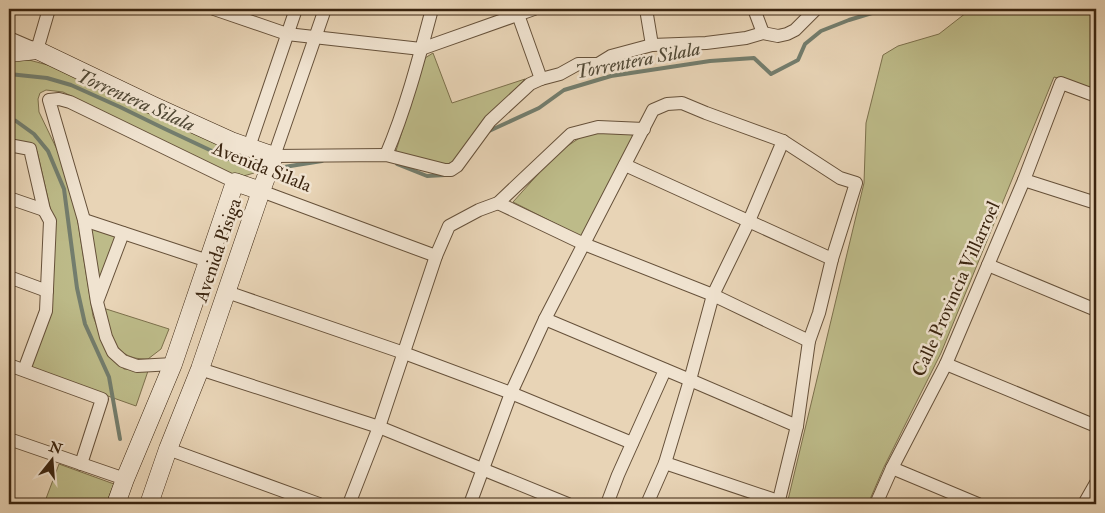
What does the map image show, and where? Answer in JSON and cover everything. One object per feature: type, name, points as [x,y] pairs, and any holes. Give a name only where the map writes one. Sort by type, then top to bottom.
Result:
[{"type":"street","points":[[9,53],[37,50],[49,9]]},
{"type":"street","points":[[214,9],[288,34],[421,49],[517,12],[534,9]]},
{"type":"street","points":[[249,147],[296,9]]},
{"type":"street","name":"Avenida Pisiga","points":[[149,504],[168,449],[200,369],[325,9]]},
{"type":"street","points":[[386,156],[397,131],[432,9]]},
{"type":"street","points":[[646,9],[652,45]]},
{"type":"street","points":[[754,9],[763,33]]},
{"type":"street","points":[[517,12],[541,79],[560,74],[578,64],[598,64],[611,56],[652,45],[706,43],[746,38],[763,33],[778,36],[787,34],[795,30],[816,9]]},
{"type":"street","name":"Avenida Silala","points":[[9,38],[231,141],[274,156],[386,156],[445,170],[451,170],[457,166],[490,121],[530,84],[541,79]]},
{"type":"street","name":"Calle Provincia Villarroel","points":[[876,504],[892,468],[946,364],[1024,180],[1061,84],[1096,96]]},
{"type":"street","name":"Avenida Silala","points":[[84,220],[49,100],[59,99],[70,102],[234,182],[436,256]]},
{"type":"street","points":[[470,504],[511,393],[545,319],[653,110],[667,104],[682,103],[784,142],[840,178],[856,183],[832,259],[819,313],[809,340],[797,426],[778,503],[665,463]]},
{"type":"street","points":[[349,504],[379,427],[436,256],[449,226],[498,202],[571,134],[598,127],[644,128]]},
{"type":"street","points":[[647,504],[665,463],[713,296],[784,142]]},
{"type":"street","points":[[9,145],[30,149],[44,210],[50,221],[46,311],[24,370]]},
{"type":"street","points":[[625,165],[832,259]]},
{"type":"street","points":[[1024,180],[1096,203]]},
{"type":"street","name":"Avenida Pisiga","points":[[116,504],[173,364],[234,182]]},
{"type":"street","points":[[9,198],[44,210]]},
{"type":"street","points":[[498,202],[584,244],[713,296],[809,340]]},
{"type":"street","points":[[173,364],[137,366],[123,361],[113,352],[106,338],[97,302],[84,220],[208,261]]},
{"type":"street","points":[[97,302],[123,233]]},
{"type":"street","points":[[988,265],[1096,310]]},
{"type":"street","points":[[9,277],[47,291]]},
{"type":"street","points":[[226,292],[404,353],[511,393],[632,443]]},
{"type":"street","points":[[545,319],[797,426]]},
{"type":"street","points":[[946,364],[1096,426]]},
{"type":"street","points":[[9,365],[102,399],[81,464]]},
{"type":"street","points":[[200,369],[379,427],[568,504]]},
{"type":"street","points":[[607,504],[632,443],[666,370]]},
{"type":"street","points":[[9,439],[125,479]]},
{"type":"street","points":[[168,449],[319,504]]},
{"type":"street","points":[[892,468],[978,504]]},
{"type":"street","points":[[614,504],[618,475]]},
{"type":"street","points":[[1084,504],[1096,483]]},
{"type":"shaded area","points":[[971,9],[1096,9],[1096,89],[1054,77],[941,353],[884,467],[868,504],[787,504],[864,183],[866,123],[883,55],[898,46],[939,34]]},
{"type":"shaded area","points":[[433,53],[452,103],[525,79],[482,123],[455,160],[446,165],[395,154],[425,58]]},
{"type":"shaded area","points":[[9,60],[29,60],[59,68],[258,155],[254,173],[240,177],[230,175],[63,92],[46,90],[40,93],[38,99],[39,112],[63,162],[74,198],[93,316],[108,355],[124,369],[148,371],[136,406],[29,368],[52,312],[51,212],[37,151],[9,139]]},
{"type":"shaded area","points":[[596,132],[631,134],[635,139],[582,237],[513,202],[557,153],[581,137]]},
{"type":"shaded area","points":[[91,228],[116,236],[99,283]]},
{"type":"shaded area","points":[[103,308],[169,329],[161,349],[148,359],[136,358],[125,354],[115,344]]},
{"type":"shaded area","points":[[59,464],[114,484],[106,504],[44,504]]},
{"type":"waterway","name":"Torrentera Silala","points":[[489,131],[539,108],[564,90],[611,76],[710,61],[754,58],[771,74],[798,60],[805,44],[821,31],[885,9],[911,11],[927,9]]},
{"type":"waterway","name":"Torrentera Silala","points":[[9,74],[47,78],[71,85],[246,167]]},
{"type":"waterway","points":[[9,119],[16,121],[34,134],[48,151],[64,189],[77,288],[85,324],[109,377],[120,439]]},
{"type":"waterway","name":"Torrentera Silala","points":[[275,165],[284,167],[322,161]]},
{"type":"waterway","name":"Torrentera Silala","points":[[397,164],[427,176],[445,175]]}]
